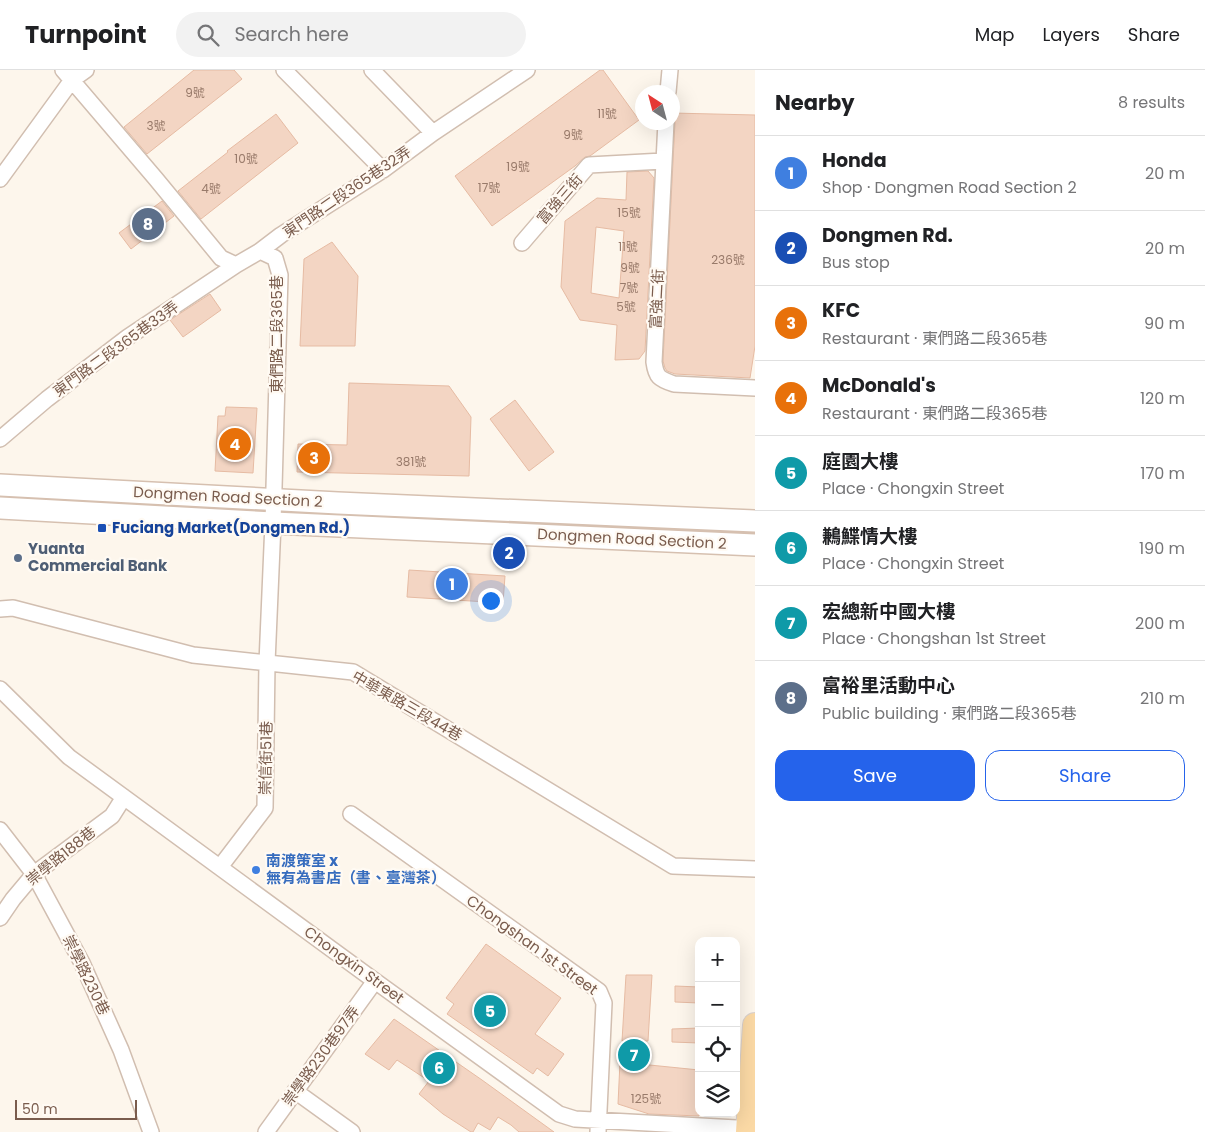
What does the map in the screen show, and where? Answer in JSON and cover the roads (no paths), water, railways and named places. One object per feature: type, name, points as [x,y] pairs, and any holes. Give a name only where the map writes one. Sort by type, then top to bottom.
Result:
[{"type":"main road","name":"Dongmen Road Section 2","points":[[0,485],[274,500],[755,521]]},
{"type":"main road","name":"Dongmen Road Section 2","points":[[0,508],[273,523],[755,545]]},
{"type":"main road","points":[[751,1130],[755,1025]]},
{"type":"street","points":[[0,179],[68,75],[86,70]]},
{"type":"street","points":[[284,70],[382,170]]},
{"type":"street","points":[[372,70],[434,133]]},
{"type":"street","name":"東門路二段365巷32弄","points":[[260,250],[382,170],[527,70]]},
{"type":"street","points":[[669,85],[670,70]]},
{"type":"street","points":[[68,75],[220,258],[236,265],[260,250]]},
{"type":"street","name":"富強二街","points":[[665,130],[654,352],[655,372],[662,380],[674,384],[755,388]]},
{"type":"street","name":"富強三街","points":[[522,243],[590,165],[663,161]]},
{"type":"street","name":"東們路二段365巷","points":[[260,250],[275,258],[280,275],[273,523]]},
{"type":"street","name":"東門路二段365巷33弄","points":[[0,439],[47,399],[128,337],[236,265]]},
{"type":"street","name":"崇信街51巷","points":[[220,867],[265,808],[267,663],[273,523]]},
{"type":"street","name":"中華東路三段44巷","points":[[0,609],[12,608],[193,655],[353,672],[673,866],[755,869]]},
{"type":"street","name":"Chongxin Street","points":[[0,689],[69,757],[560,1114],[598,1126],[751,1130]]},
{"type":"street","name":"崇學路188巷","points":[[0,918],[34,874],[112,816],[124,797]]},
{"type":"street","name":"Chongshan 1st Street","points":[[351,814],[599,991],[604,1003],[598,1126]]},
{"type":"street","name":"崇學路230巷","points":[[0,830],[34,874],[82,963],[121,1050],[151,1132]]},
{"type":"street","name":"崇學路230巷97弄","points":[[266,1132],[375,981]]},
{"type":"street","points":[[295,1091],[351,1132]]},
{"type":"place","name":"富裕里活動中心","points":[[148,224]]},
{"type":"place","name":"McDonald's","points":[[235,444]]},
{"type":"place","name":"KFC","points":[[314,458]]},
{"type":"place","name":"Fuciang Market(Dongmen Rd.)","points":[[102,528]]},
{"type":"place","name":"Dongmen Rd.","points":[[509,553]]},
{"type":"place","name":"Yuanta Commercial Bank","points":[[18,558]]},
{"type":"place","name":"Honda","points":[[452,584]]},
{"type":"place","name":"南渡策室 x 無有為書店（書、臺灣茶）","points":[[256,870]]},
{"type":"place","name":"庭園大樓","points":[[490,1011]]},
{"type":"place","name":"宏總新中國大樓","points":[[634,1055]]},
{"type":"place","name":"鶼鰈情大樓","points":[[439,1068]]}]
